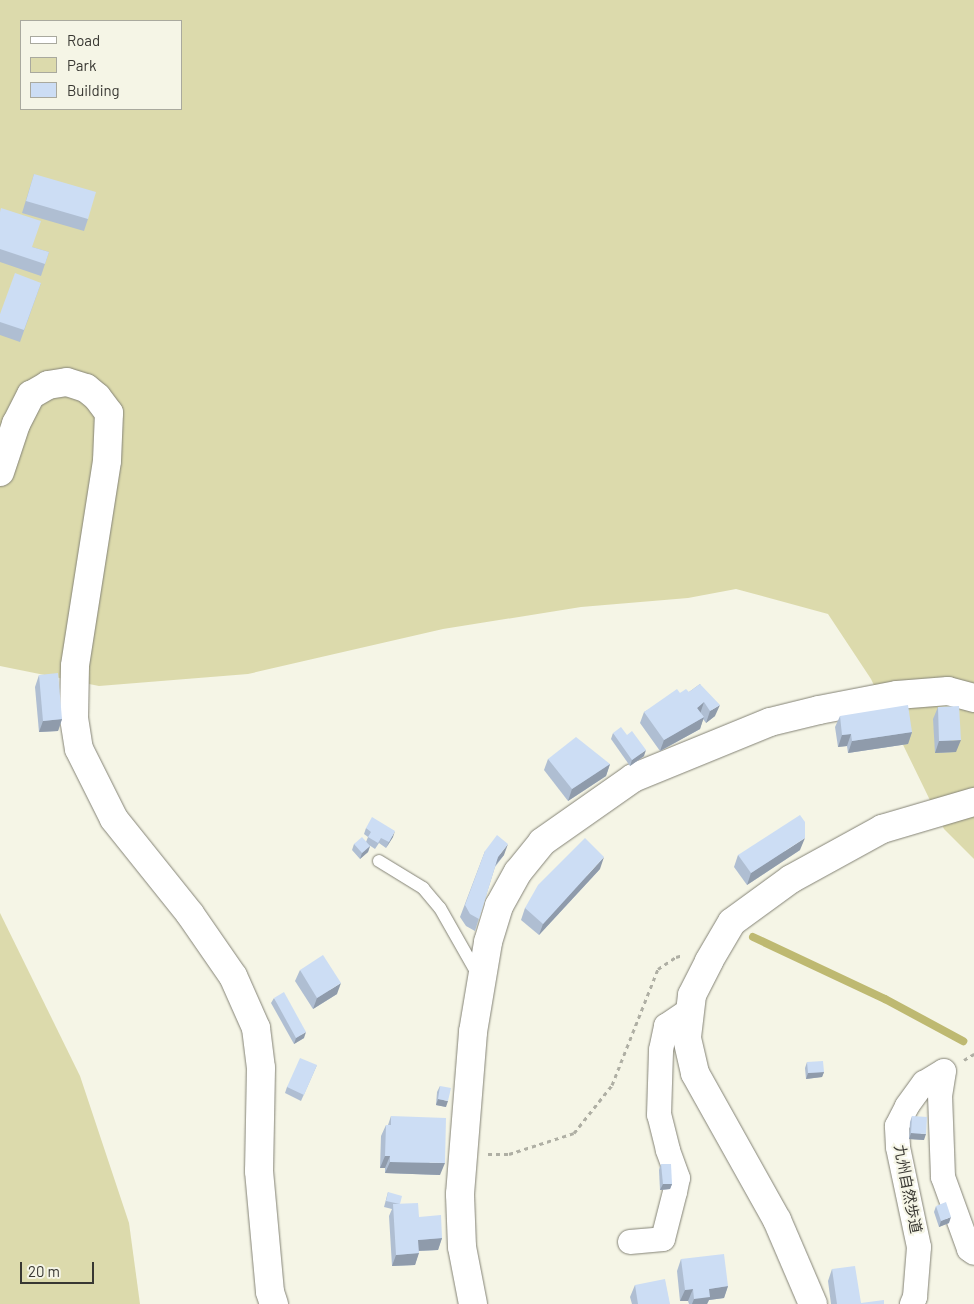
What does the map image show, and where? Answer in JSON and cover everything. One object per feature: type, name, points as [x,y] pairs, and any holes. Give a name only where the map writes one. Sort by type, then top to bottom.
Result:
[{"type":"street","points":[[0,472],[16,424],[31,395],[48,385],[67,382],[86,388],[97,397],[109,413],[107,461],[75,666],[74,718],[79,749],[114,819],[190,914],[233,976],[256,1028],[261,1068],[258,1171],[270,1292],[274,1304]]},
{"type":"street","points":[[473,1304],[462,1247],[460,1194],[473,1032],[488,942],[499,906],[518,872],[542,842],[633,778],[770,722],[819,710],[897,695],[948,691],[974,698]]},
{"type":"street","points":[[814,1304],[777,1220],[695,1073],[687,1037],[692,995],[732,922],[791,879],[882,829],[974,802]]},
{"type":"street","points":[[630,1242],[663,1239],[678,1178],[659,1115],[661,1050],[666,1026],[690,1010]]},
{"type":"street","name":"九州自然歩道","points":[[912,1304],[915,1297],[919,1247],[898,1147],[897,1126],[907,1106],[924,1084],[944,1072],[940,1095],[943,1178],[969,1249],[974,1253]]},
{"type":"lane","points":[[379,861],[423,888],[440,908],[481,980]]},
{"type":"path","points":[[462,1153],[509,1154],[574,1133],[612,1085],[658,969],[676,956],[716,949]]},
{"type":"green space","points":[[0,0],[974,0],[974,859],[944,829],[871,679],[828,614],[736,589],[688,598],[581,607],[443,629],[248,674],[99,686],[0,666]]},
{"type":"green space","points":[[0,913],[80,1076],[129,1223],[140,1304],[0,1304]]},
{"type":"building","points":[[34,174],[96,192],[88,219],[26,201]]},
{"type":"building","points":[[1,208],[41,221],[32,247],[49,252],[45,264],[0,249]]},
{"type":"building","points":[[15,273],[41,283],[24,330],[0,322],[0,314]]},
{"type":"building","points":[[58,673],[62,719],[43,721],[39,675]]},
{"type":"building","points":[[700,684],[720,705],[710,711],[704,702],[697,708],[704,717],[664,740],[644,712],[677,689],[680,693],[686,689],[689,692]]},
{"type":"building","points":[[908,705],[912,732],[852,741],[851,734],[842,735],[840,716]]},
{"type":"building","points":[[959,706],[961,740],[939,741],[938,707]]},
{"type":"building","points":[[621,727],[627,735],[632,731],[646,750],[632,760],[613,733]]},
{"type":"building","points":[[576,737],[610,764],[572,789],[548,759]]},
{"type":"building","points":[[800,815],[805,822],[805,838],[751,873],[738,855]]},
{"type":"building","points":[[372,817],[395,831],[389,842],[381,838],[378,843],[368,837],[371,832],[366,828]]},
{"type":"building","points":[[497,835],[508,844],[498,857],[479,919],[470,914],[465,905],[485,851]]},
{"type":"building","points":[[362,837],[370,846],[362,853],[354,844]]},
{"type":"building","points":[[585,838],[604,857],[543,924],[525,908],[538,885]]},
{"type":"building","points":[[323,955],[341,983],[317,998],[300,970]]},
{"type":"building","points":[[284,992],[306,1032],[296,1038],[274,998]]},
{"type":"building","points":[[300,1058],[317,1065],[304,1095],[287,1087]]},
{"type":"building","points":[[823,1061],[824,1072],[808,1073],[807,1062]]},
{"type":"building","points":[[440,1086],[451,1088],[448,1101],[438,1099]]},
{"type":"building","points":[[391,1116],[446,1118],[445,1163],[390,1162],[390,1156],[385,1156],[386,1125],[391,1125]]},
{"type":"building","points":[[912,1116],[927,1117],[926,1134],[911,1133]]},
{"type":"building","points":[[661,1164],[671,1164],[672,1184],[663,1184]]},
{"type":"building","points":[[388,1192],[402,1196],[400,1204],[386,1201]]},
{"type":"building","points":[[946,1202],[951,1217],[941,1221],[936,1206]]},
{"type":"building","points":[[418,1203],[419,1217],[441,1215],[442,1238],[418,1240],[419,1253],[396,1255],[393,1204]]},
{"type":"building","points":[[724,1254],[728,1286],[709,1289],[710,1297],[694,1299],[693,1289],[685,1290],[681,1259]]},
{"type":"building","points":[[855,1266],[861,1303],[884,1300],[884,1304],[837,1304],[832,1269]]},
{"type":"building","points":[[665,1279],[670,1304],[638,1304],[635,1285]]},
{"type":"waterway","points":[[753,937],[885,999],[963,1041]]}]
